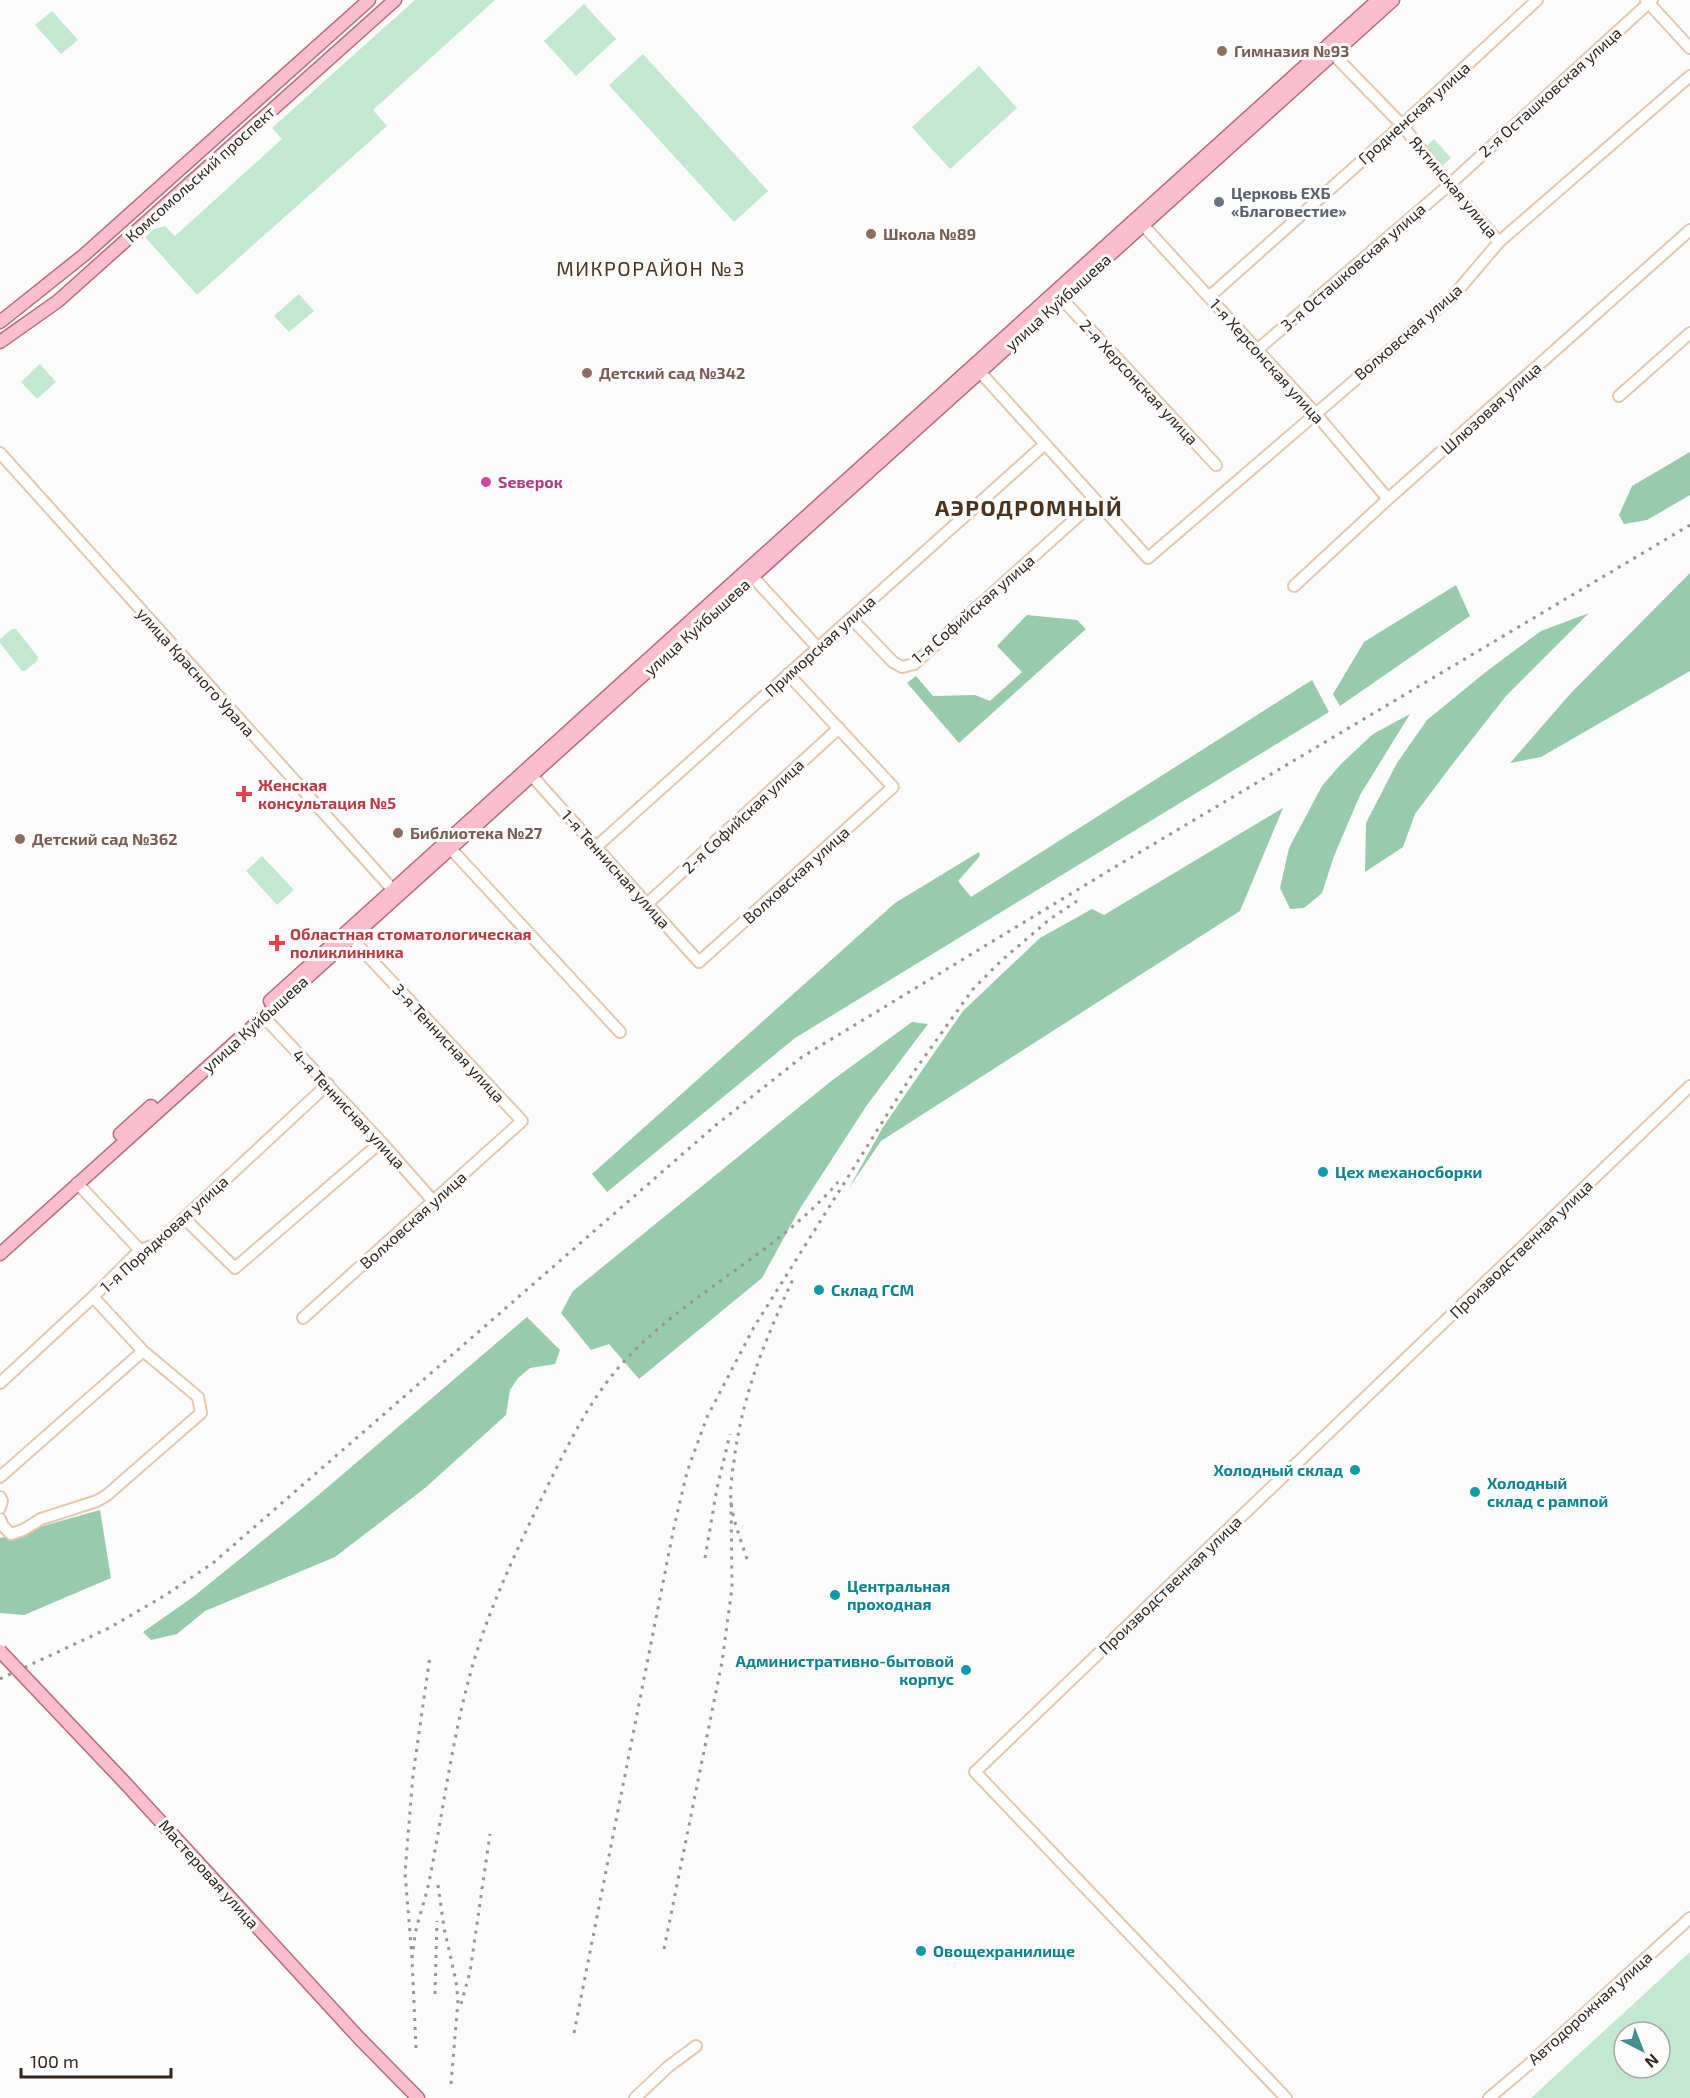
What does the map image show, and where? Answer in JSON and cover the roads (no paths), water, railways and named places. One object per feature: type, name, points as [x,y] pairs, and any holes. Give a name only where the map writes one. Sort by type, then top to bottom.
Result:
[{"type":"main road","name":"Комсомольский проспект","points":[[0,322],[84,255],[369,0]]},
{"type":"main road","name":"Комсомольский проспект","points":[[0,342],[58,301],[395,0]]},
{"type":"main road","name":"улица Куйбышева","points":[[1330,50],[1377,0]]},
{"type":"main road","name":"улица Куйбышева","points":[[0,1242],[74,1180],[395,894],[1330,50],[1393,0]]},
{"type":"main road","name":"улица Куйбышева","points":[[261,1014],[352,939],[395,894],[451,849],[529,773]]},
{"type":"main road","name":"улица Куйбышева","points":[[0,1254],[74,1180]]},
{"type":"main road","name":"Мастеровая улица","points":[[0,1651],[127,1785],[359,2038],[418,2098]]},
{"type":"street","name":"Гродненская улица","points":[[1209,297],[1538,0]]},
{"type":"street","points":[[1649,1],[1690,48]]},
{"type":"street","name":"2-я Осташковская улица","points":[[1449,185],[1649,1]]},
{"type":"street","name":"Яхтинская улица","points":[[1330,50],[1402,125],[1449,185],[1500,242]]},
{"type":"street","name":"Волховская улица","points":[[1095,501],[1148,558],[1454,295],[1500,242],[1690,76]]},
{"type":"street","name":"3-я Осташковская улица","points":[[1257,350],[1449,185]]},
{"type":"street","name":"1-я Херсонская улица","points":[[1140,221],[1315,413],[1388,499]]},
{"type":"street","name":"Шлюзовая улица","points":[[1294,586],[1388,499],[1690,230]]},
{"type":"street","name":"2-я Херсонская улица","points":[[1058,295],[1216,465]]},
{"type":"street","points":[[1619,396],[1690,333]]},
{"type":"street","points":[[977,369],[1095,501]]},
{"type":"street","name":"Приморская улица","points":[[596,847],[1045,444]]},
{"type":"street","name":"улица Красного Урала","points":[[0,453],[395,894]]},
{"type":"street","name":"1-я Софийская улица","points":[[851,618],[893,662],[902,667],[914,664],[1095,501]]},
{"type":"street","points":[[750,573],[818,648]]},
{"type":"street","points":[[788,674],[839,728]]},
{"type":"street","name":"Волховская улица","points":[[699,962],[893,787],[839,728]]},
{"type":"street","name":"2-я Софийская улица","points":[[647,904],[839,728]]},
{"type":"street","name":"1-я Теннисная улица","points":[[529,773],[699,962]]},
{"type":"street","points":[[451,849],[620,1032]]},
{"type":"street","name":"3-я Теннисная улица","points":[[352,939],[522,1121]]},
{"type":"street","name":"4-я Теннисная улица","points":[[261,1014],[328,1084],[434,1202]]},
{"type":"street","name":"1-я Порядковая улица","points":[[0,1383],[140,1250],[155,1245],[328,1084]]},
{"type":"street","name":"Производственная улица","points":[[1286,2098],[975,1772],[1690,1086]]},
{"type":"street","name":"Волховская улица","points":[[303,1318],[522,1121]]},
{"type":"street","points":[[184,1218],[235,1268],[381,1142]]},
{"type":"street","points":[[74,1180],[140,1250]]},
{"type":"street","points":[[0,1519],[3,1527],[11,1534],[41,1519],[107,1495],[201,1413],[198,1397],[143,1351],[93,1297]]},
{"type":"street","points":[[0,1477],[143,1351]]},
{"type":"street","points":[[0,1497],[2,1501],[0,1508]]},
{"type":"street","name":"Автодорожная улица","points":[[1489,2098],[1690,1917]]},
{"type":"street","points":[[635,2098],[669,2066],[696,2046]]},
{"type":"railway","points":[[0,1679],[109,1628],[164,1596],[213,1563],[716,1125],[802,1057],[1115,867],[1690,525]]},
{"type":"railway","points":[[574,2033],[674,1527],[687,1472],[707,1417],[754,1327],[915,1070],[973,989],[1002,960],[1050,919],[1077,901]]},
{"type":"railway","points":[[412,1958],[416,1930],[430,1877],[460,1716],[473,1664],[508,1571],[576,1430],[607,1382],[632,1353],[682,1309],[790,1229],[838,1182]]},
{"type":"railway","points":[[747,1559],[735,1523],[731,1502],[731,1481],[738,1437],[756,1367],[793,1279]]},
{"type":"railway","points":[[705,1558],[717,1488],[730,1434]]},
{"type":"railway","points":[[664,1949],[722,1662],[732,1588],[731,1501]]},
{"type":"railway","points":[[416,2048],[405,1873],[413,1775],[430,1656]]},
{"type":"railway","points":[[461,2004],[470,1972],[490,1834]]},
{"type":"railway","points":[[438,1885],[458,2000],[451,2084]]},
{"type":"railway","points":[[435,1994],[437,1921]]},
{"type":"place","name":"Гимназия №93","points":[[1222,51]]},
{"type":"place","name":"Церковь ЕХБ «Благовестие»","points":[[1219,202]]},
{"type":"place","name":"Школа №89","points":[[871,234]]},
{"type":"place","name":"Детский сад №342","points":[[587,373]]},
{"type":"place","name":"Sеверок","points":[[486,482]]},
{"type":"place","name":"Женская консультация №5","points":[[244,794]]},
{"type":"place","name":"Библиотека №27","points":[[398,833]]},
{"type":"place","name":"Детский сад №362","points":[[20,839]]},
{"type":"place","name":"Областная стоматологическая поликлинника","points":[[277,943]]},
{"type":"place","name":"Цех механосборки","points":[[1323,1172]]},
{"type":"place","name":"Склад ГСМ","points":[[819,1290]]},
{"type":"place","name":"Холодный склад","points":[[1355,1470]]},
{"type":"place","name":"Холодный склад с рампой","points":[[1475,1492]]},
{"type":"place","name":"Центральная проходная","points":[[835,1595]]},
{"type":"place","name":"Административно-бытовой корпус","points":[[966,1670]]},
{"type":"place","name":"Овощехранилище","points":[[921,1951]]},
{"type":"district","name":"МИКРОРАЙОН №3","points":[[651,269]]},
{"type":"district","name":"АЭРОДРОМНЫЙ","points":[[1029,508]]}]
